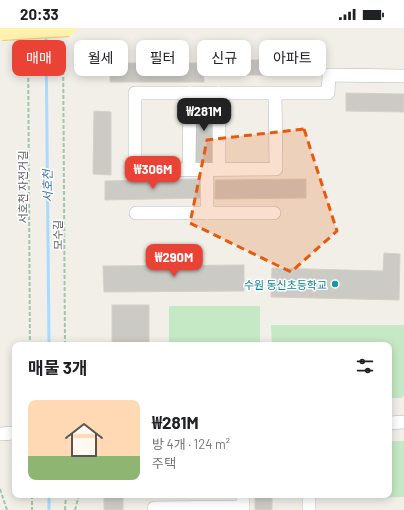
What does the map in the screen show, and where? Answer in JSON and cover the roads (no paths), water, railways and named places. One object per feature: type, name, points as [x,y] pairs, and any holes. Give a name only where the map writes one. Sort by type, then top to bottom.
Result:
[{"type":"main road","points":[[2,32],[66,32]]},
{"type":"street","points":[[274,93],[276,169],[135,170],[135,93],[274,93],[328,93],[329,75],[404,76]]},
{"type":"street","points":[[189,169],[190,93]]},
{"type":"street","points":[[208,213],[219,93]]},
{"type":"street","points":[[136,213],[274,213]]},
{"type":"street","points":[[392,423],[404,422]]},
{"type":"street","points":[[0,434],[12,434]]},
{"type":"street","points":[[309,498],[310,510]]},
{"type":"street","points":[[154,510],[154,508],[243,504]]},
{"type":"waterway","name":"서호천","points":[[46,34],[49,342]]},
{"type":"waterway","name":"서호천","points":[[49,498],[49,510]]},
{"type":"place","name":"수원 동신초등학교","points":[[335,284]]}]
